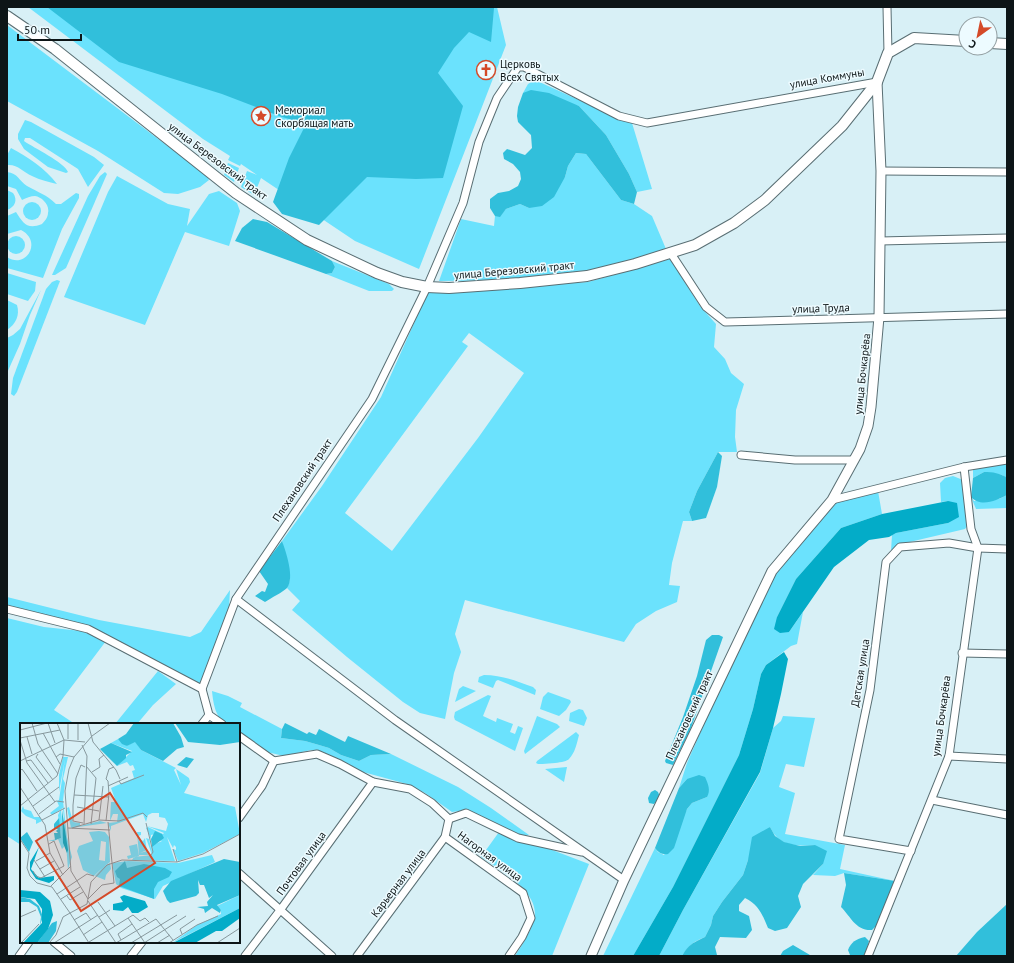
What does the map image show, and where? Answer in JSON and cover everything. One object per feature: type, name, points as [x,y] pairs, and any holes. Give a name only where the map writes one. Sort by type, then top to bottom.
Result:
[{"type":"main road","name":"улица Березовский тракт","points":[[7,16],[55,49],[236,193],[307,240],[377,273],[402,282],[427,287],[448,288],[587,276],[635,264],[670,252]]},
{"type":"main road","points":[[888,53],[914,38],[958,41]]},
{"type":"main road","name":"улица Бочкарёва","points":[[877,82],[888,53]]},
{"type":"main road","name":"улица Коммуны","points":[[670,252],[695,245],[734,223],[765,200],[842,126],[877,82]]},
{"type":"street","name":"улица Бочкарёва","points":[[887,7],[888,53]]},
{"type":"street","name":"Плехановский тракт","points":[[202,689],[236,599],[372,399],[427,287],[463,203],[478,142],[497,98],[518,67],[524,67]]},
{"type":"street","name":"улица Коммуны","points":[[524,67],[618,116],[647,123],[877,82]]},
{"type":"street","name":"улица Бочкарёва","points":[[832,500],[860,450],[868,426],[871,407],[879,317],[880,171],[877,82]]},
{"type":"street","points":[[880,171],[1007,172]]},
{"type":"street","points":[[880,241],[1007,238]]},
{"type":"street","name":"улица Труда","points":[[670,252],[706,307],[725,322],[1007,314]]},
{"type":"street","points":[[741,455],[795,460],[854,460]]},
{"type":"street","points":[[832,500],[964,467],[1007,460]]},
{"type":"street","name":"улица Бочкарёва","points":[[868,956],[949,756],[962,653],[978,548],[971,529],[964,467]]},
{"type":"street","name":"Плехановский тракт","points":[[591,956],[624,880],[772,571],[832,500]]},
{"type":"street","name":"Детская улица","points":[[911,851],[839,840],[870,690],[886,562],[900,547],[949,543],[978,548],[1007,549]]},
{"type":"street","points":[[236,599],[395,720],[624,880]]},
{"type":"street","points":[[7,609],[88,629],[202,689],[209,715],[221,723]]},
{"type":"street","points":[[962,653],[1007,654]]},
{"type":"street","points":[[203,723],[209,715]]},
{"type":"street","points":[[240,737],[274,761],[317,754],[340,764],[373,782],[410,789],[432,803],[449,819],[466,813],[518,838],[585,853]]},
{"type":"street","points":[[949,756],[1007,759]]},
{"type":"street","points":[[240,817],[262,786],[274,761]]},
{"type":"street","name":"Почтовая улица","points":[[245,956],[373,782]]},
{"type":"street","points":[[932,800],[1007,815]]},
{"type":"street","name":"Карьерная улица","points":[[357,956],[445,837],[449,819]]},
{"type":"street","name":"Нагорная улица","points":[[445,837],[523,893],[531,918],[522,937],[509,956]]},
{"type":"street","points":[[240,874],[332,956]]},
{"type":"street","points":[[20,956],[28,943]]},
{"type":"street","points":[[55,943],[70,956]]},
{"type":"street","points":[[131,956],[141,943]]},
{"type":"shaded area","points":[[28,7],[497,7],[506,45],[419,269],[355,241],[261,178],[254,195],[241,187],[247,171],[257,175],[241,164],[240,166],[228,160],[230,156],[203,139]]},
{"type":"shaded area","points":[[47,7],[494,8],[491,42],[469,32],[454,48],[438,73],[463,106],[443,178],[416,179],[367,177],[319,225],[282,214],[273,202],[289,158],[306,124],[279,116],[222,94],[119,62]]},
{"type":"shaded area","points":[[7,25],[206,175],[209,180],[200,187],[178,194],[164,193],[98,151],[7,101]]},
{"type":"shaded area","points":[[535,80],[632,123],[652,189],[637,192],[629,174],[606,135],[579,106],[523,93],[528,84]]},
{"type":"shaded area","points":[[531,90],[549,93],[579,106],[606,135],[629,174],[637,192],[634,204],[621,200],[586,154],[576,153],[568,166],[565,177],[554,197],[542,206],[529,208],[520,204],[506,209],[500,217],[495,216],[490,208],[490,199],[498,193],[509,191],[518,186],[521,179],[520,172],[513,164],[504,159],[503,153],[507,149],[525,155],[532,148],[531,135],[518,122],[517,116],[518,107],[523,93]]},
{"type":"shaded area","points":[[25,120],[94,157],[104,165],[88,187],[78,169],[30,138],[25,138],[24,141],[61,164],[68,172],[66,173],[48,167],[24,149],[18,139],[18,134]]},
{"type":"shaded area","points":[[11,148],[36,163],[57,184],[44,181],[17,167],[7,165],[7,155]]},
{"type":"shaded area","points":[[576,153],[586,154],[621,200],[634,204],[652,216],[666,249],[627,263],[588,273],[521,280],[439,281],[461,219],[494,226],[495,216],[500,216],[506,209],[520,204],[529,208],[565,177],[568,166]]},
{"type":"shaded area","points":[[228,163],[239,168],[234,182],[224,175]]},
{"type":"shaded area","points":[[7,172],[14,174],[24,184],[46,196],[56,204],[61,204],[76,193],[79,194],[79,198],[62,229],[43,278],[7,268],[7,257],[14,260],[20,260],[26,257],[31,247],[31,241],[21,230],[7,234],[7,216],[16,212],[23,222],[29,226],[37,226],[42,224],[45,220],[48,207],[43,200],[35,196],[22,200],[16,189],[7,186]]},
{"type":"shaded area","points":[[105,172],[107,174],[66,268],[55,275],[52,275],[88,196],[100,176]]},
{"type":"shaded area","points":[[117,176],[168,204],[190,209],[187,226],[209,194],[219,191],[237,203],[240,211],[229,246],[185,232],[145,325],[64,297],[108,192]]},
{"type":"shaded area","points":[[7,190],[15,196],[15,203],[7,210]]},
{"type":"shaded area","points":[[28,202],[36,202],[41,207],[39,218],[36,220],[28,220],[23,215],[23,207]]},
{"type":"shaded area","points":[[253,219],[267,222],[332,261],[335,267],[332,273],[326,274],[235,241],[242,228]]},
{"type":"shaded area","points":[[12,236],[20,236],[25,241],[23,252],[20,254],[12,254],[7,249],[7,241]]},
{"type":"shaded area","points":[[670,259],[700,306],[716,324],[714,347],[725,359],[731,373],[744,384],[736,410],[735,437],[737,452],[718,452],[697,491],[689,512],[692,521],[683,521],[672,563],[669,585],[680,586],[677,602],[656,611],[636,624],[624,642],[465,600],[455,634],[461,652],[454,673],[445,719],[420,713],[403,702],[347,657],[292,610],[300,601],[287,588],[290,580],[282,541],[322,486],[381,397],[428,292],[588,282]],"holes":[[[469,333],[524,373],[478,438],[392,551],[345,513],[468,346],[462,342]]]},
{"type":"shaded area","points":[[332,261],[389,284],[394,289],[392,291],[369,291],[326,274],[332,273],[335,267]]},
{"type":"shaded area","points":[[7,273],[36,282],[35,291],[28,301],[7,294]]},
{"type":"shaded area","points":[[57,280],[60,281],[17,392],[14,396],[11,394],[13,378],[46,289],[52,282]]},
{"type":"shaded area","points":[[41,290],[7,373],[7,338],[20,329]]},
{"type":"shaded area","points":[[7,300],[17,305],[18,316],[15,322],[7,330]]},
{"type":"shaded area","points":[[718,452],[722,456],[717,487],[706,518],[692,521],[689,512],[697,491]]},
{"type":"shaded area","points":[[1007,464],[1007,479],[1002,475],[984,472],[973,478],[973,469]]},
{"type":"shaded area","points":[[984,472],[996,473],[1007,478],[1007,495],[994,501],[984,503],[971,497],[973,478]]},
{"type":"shaded area","points":[[953,476],[963,480],[968,525],[965,529],[901,544],[891,551],[892,535],[896,533],[948,523],[948,501],[941,502],[940,483],[945,478]]},
{"type":"shaded area","points":[[878,491],[882,514],[841,528],[796,579],[777,617],[789,632],[803,612],[797,644],[791,646],[766,665],[761,674],[753,709],[739,755],[673,887],[633,956],[603,956],[655,848],[658,852],[664,855],[687,809],[692,803],[707,797],[687,779],[679,788],[687,763],[715,699],[772,577],[836,502]]},
{"type":"shaded area","points":[[1007,495],[1007,508],[976,509],[971,497],[974,501],[999,499]]},
{"type":"shaded area","points":[[948,501],[957,503],[959,517],[948,523],[896,533],[889,537],[869,540],[834,567],[789,632],[780,633],[774,629],[777,617],[796,579],[841,528],[882,514]]},
{"type":"shaded area","points":[[282,541],[289,565],[289,584],[285,590],[265,602],[255,596],[262,591],[265,592],[268,584],[259,571]]},
{"type":"shaded area","points":[[230,590],[229,608],[201,685],[87,625],[7,606],[7,597],[99,620],[190,637],[201,632]]},
{"type":"shaded area","points":[[7,618],[44,627],[81,631],[106,641],[54,710],[74,723],[20,723],[20,844],[7,836]]},
{"type":"shaded area","points":[[712,635],[719,635],[723,637],[691,728],[673,765],[666,763],[665,761],[683,717],[697,676],[706,640]]},
{"type":"shaded area","points":[[784,652],[788,659],[781,694],[760,772],[659,956],[633,956],[673,887],[739,755],[753,709],[761,674],[766,665]]},
{"type":"shaded area","points":[[158,671],[176,684],[153,705],[138,723],[116,723]]},
{"type":"shaded area","points":[[484,675],[503,677],[533,687],[536,690],[535,695],[498,680],[493,688],[478,682],[479,677]]},
{"type":"shaded area","points":[[463,686],[476,691],[455,702],[459,689]]},
{"type":"shaded area","points":[[212,691],[228,696],[242,703],[240,707],[282,729],[281,738],[305,741],[319,745],[359,761],[371,755],[391,754],[458,787],[529,835],[523,836],[466,810],[452,812],[425,793],[407,784],[363,772],[323,752],[311,750],[284,756],[267,752],[240,733],[240,723],[226,723],[222,721],[215,709]]},
{"type":"shaded area","points":[[548,692],[570,700],[571,702],[566,710],[559,716],[540,709],[543,697]]},
{"type":"shaded area","points":[[488,695],[491,696],[483,716],[496,722],[497,718],[513,724],[510,732],[515,734],[518,726],[523,728],[515,751],[455,720],[455,712]]},
{"type":"shaded area","points":[[579,709],[583,710],[587,718],[584,726],[569,721],[570,713]]},
{"type":"shaded area","points":[[537,716],[557,724],[560,727],[525,754],[524,751]]},
{"type":"shaded area","points":[[783,716],[815,718],[804,767],[786,764],[779,787],[795,793],[785,834],[845,845],[840,869],[895,881],[844,873],[835,876],[813,875],[823,864],[815,845],[794,845],[783,842],[775,835],[770,827],[748,860],[743,875],[713,916],[711,925],[705,937],[692,944],[682,956],[659,956],[683,910],[760,773],[773,728],[781,721]]},
{"type":"shaded area","points":[[285,723],[307,734],[309,732],[316,735],[319,729],[345,742],[348,736],[391,754],[371,755],[359,761],[319,745],[305,741],[281,738],[282,729]]},
{"type":"shaded area","points":[[576,732],[579,735],[574,751],[569,759],[555,763],[536,763],[537,761]]},
{"type":"shaded area","points":[[567,767],[564,782],[545,769]]},
{"type":"shaded area","points":[[699,775],[705,777],[707,782],[709,789],[707,797],[692,803],[687,809],[674,848],[668,854],[660,853],[655,848],[679,788],[687,779]]},
{"type":"shaded area","points":[[655,790],[658,792],[660,797],[654,804],[649,803],[648,798],[651,792]]},
{"type":"shaded area","points":[[770,827],[775,836],[784,842],[800,846],[815,845],[827,851],[823,864],[803,884],[798,896],[801,907],[787,928],[775,931],[768,928],[757,907],[745,898],[739,905],[739,911],[749,916],[752,930],[746,938],[720,937],[715,947],[717,955],[719,956],[682,956],[692,944],[705,937],[711,925],[713,916],[743,875],[748,860],[752,837]]},
{"type":"shaded area","points":[[499,832],[515,840],[547,848],[589,864],[552,956],[515,956],[530,930],[535,914],[529,896],[523,888],[481,857]]},
{"type":"shaded area","points":[[844,873],[895,881],[892,885],[893,887],[878,924],[872,930],[866,930],[858,926],[841,907],[846,885]]},
{"type":"shaded area","points":[[1007,904],[1007,956],[956,956],[977,932]]},
{"type":"shaded area","points":[[865,937],[869,941],[865,956],[850,955],[848,950],[852,943]]},
{"type":"shaded area","points":[[793,945],[812,956],[780,956],[783,951]]},
{"type":"place","name":"Церковь Всех Святых","points":[[486,70]]},
{"type":"place","name":"Мемориал Скорбящая мать","points":[[261,116]]}]
